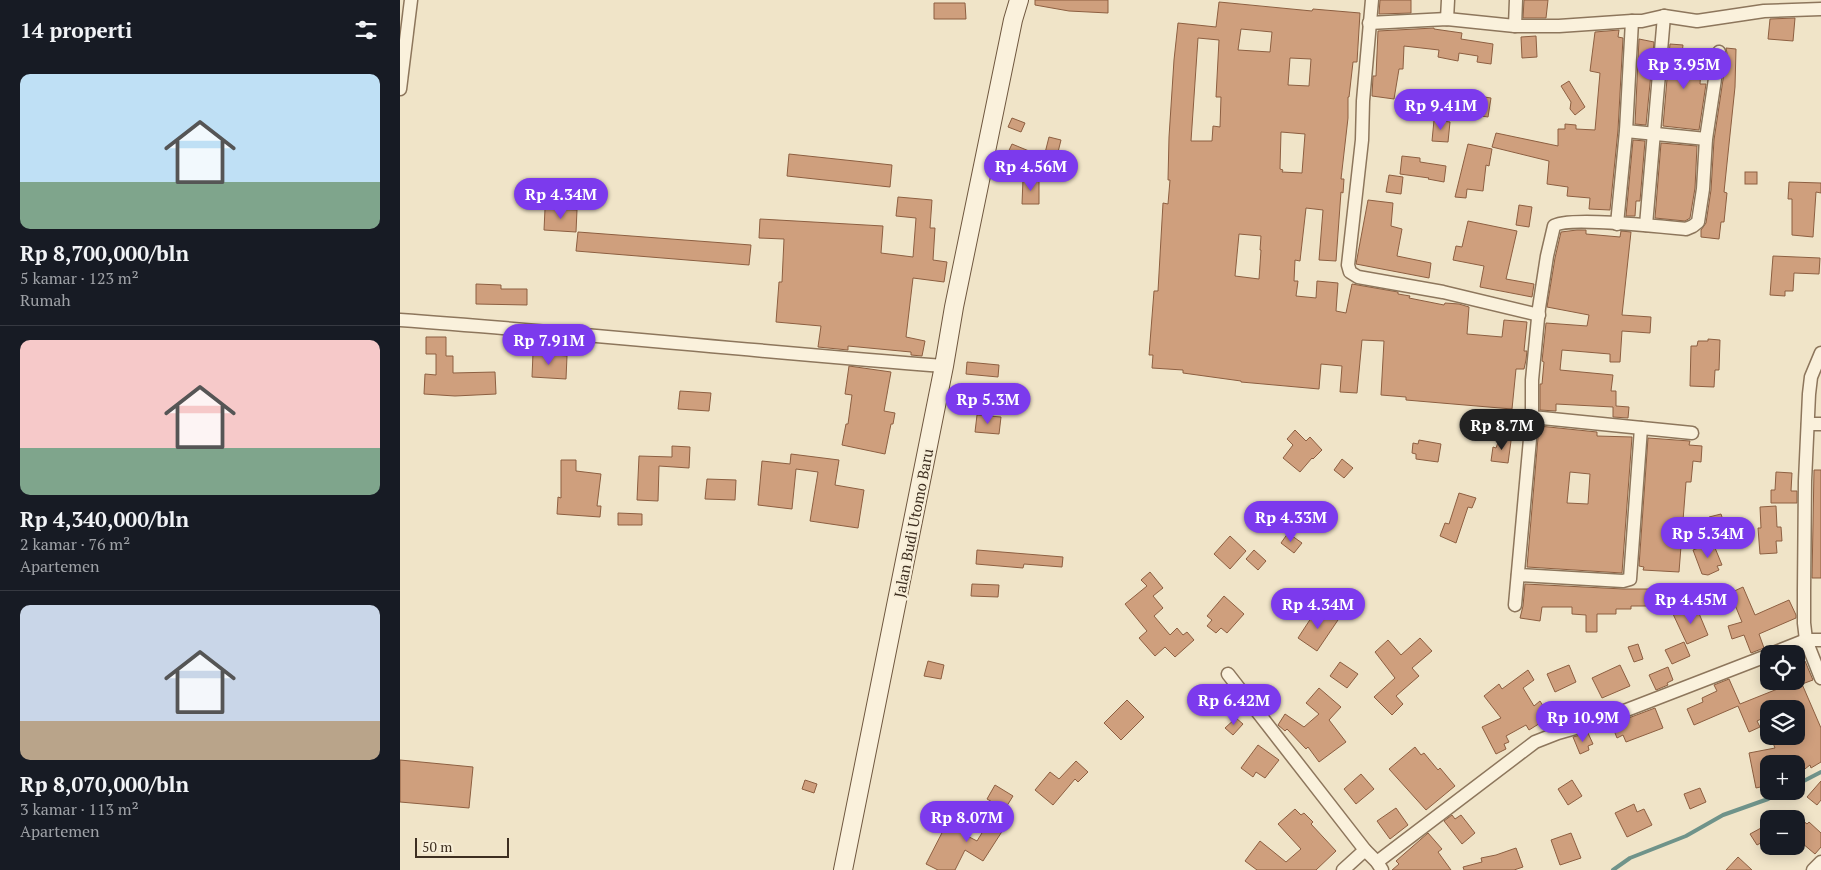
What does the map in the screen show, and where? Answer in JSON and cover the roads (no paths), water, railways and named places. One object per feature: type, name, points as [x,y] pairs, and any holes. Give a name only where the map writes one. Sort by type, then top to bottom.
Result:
[{"type":"street","name":"Jalan Budi Utomo Baru","points":[[843,870],[944,366],[954,307],[1013,20],[1019,0]]},
{"type":"street","points":[[1372,0],[1362,140],[1349,240],[1348,265],[1350,272],[1358,277],[1452,294],[1539,315]]},
{"type":"street","points":[[1447,19],[1448,0]]},
{"type":"street","points":[[1515,26],[1516,0]]},
{"type":"street","points":[[400,89],[407,7]]},
{"type":"street","points":[[1369,23],[1447,19],[1515,26],[1559,26],[1642,21],[1664,16],[1697,21],[1764,11],[1821,8]]},
{"type":"street","points":[[1646,225],[1664,16]]},
{"type":"street","points":[[1617,224],[1626,131],[1632,21]]},
{"type":"street","points":[[1515,605],[1532,416],[1532,380],[1547,256],[1554,226],[1562,222],[1686,228],[1698,222],[1703,189],[1706,139],[1719,52]]},
{"type":"street","points":[[1626,131],[1706,139]]},
{"type":"street","points":[[400,320],[534,329],[763,352],[944,366]]},
{"type":"street","points":[[1821,353],[1811,377],[1804,582],[1806,640],[1821,678]]},
{"type":"street","points":[[1532,416],[1692,433]]},
{"type":"street","points":[[1808,424],[1821,424]]},
{"type":"street","points":[[1518,575],[1623,581],[1630,578],[1641,428]]},
{"type":"street","points":[[1793,645],[1806,640],[1821,640]]},
{"type":"street","points":[[1228,674],[1365,850],[1380,866],[1535,742],[1552,735],[1578,729],[1760,658]]},
{"type":"street","points":[[1343,870],[1365,850]]},
{"type":"waterway","points":[[1805,780],[1821,772]]},
{"type":"waterway","points":[[1613,870],[1630,858],[1686,836],[1723,815],[1765,800]]}]
